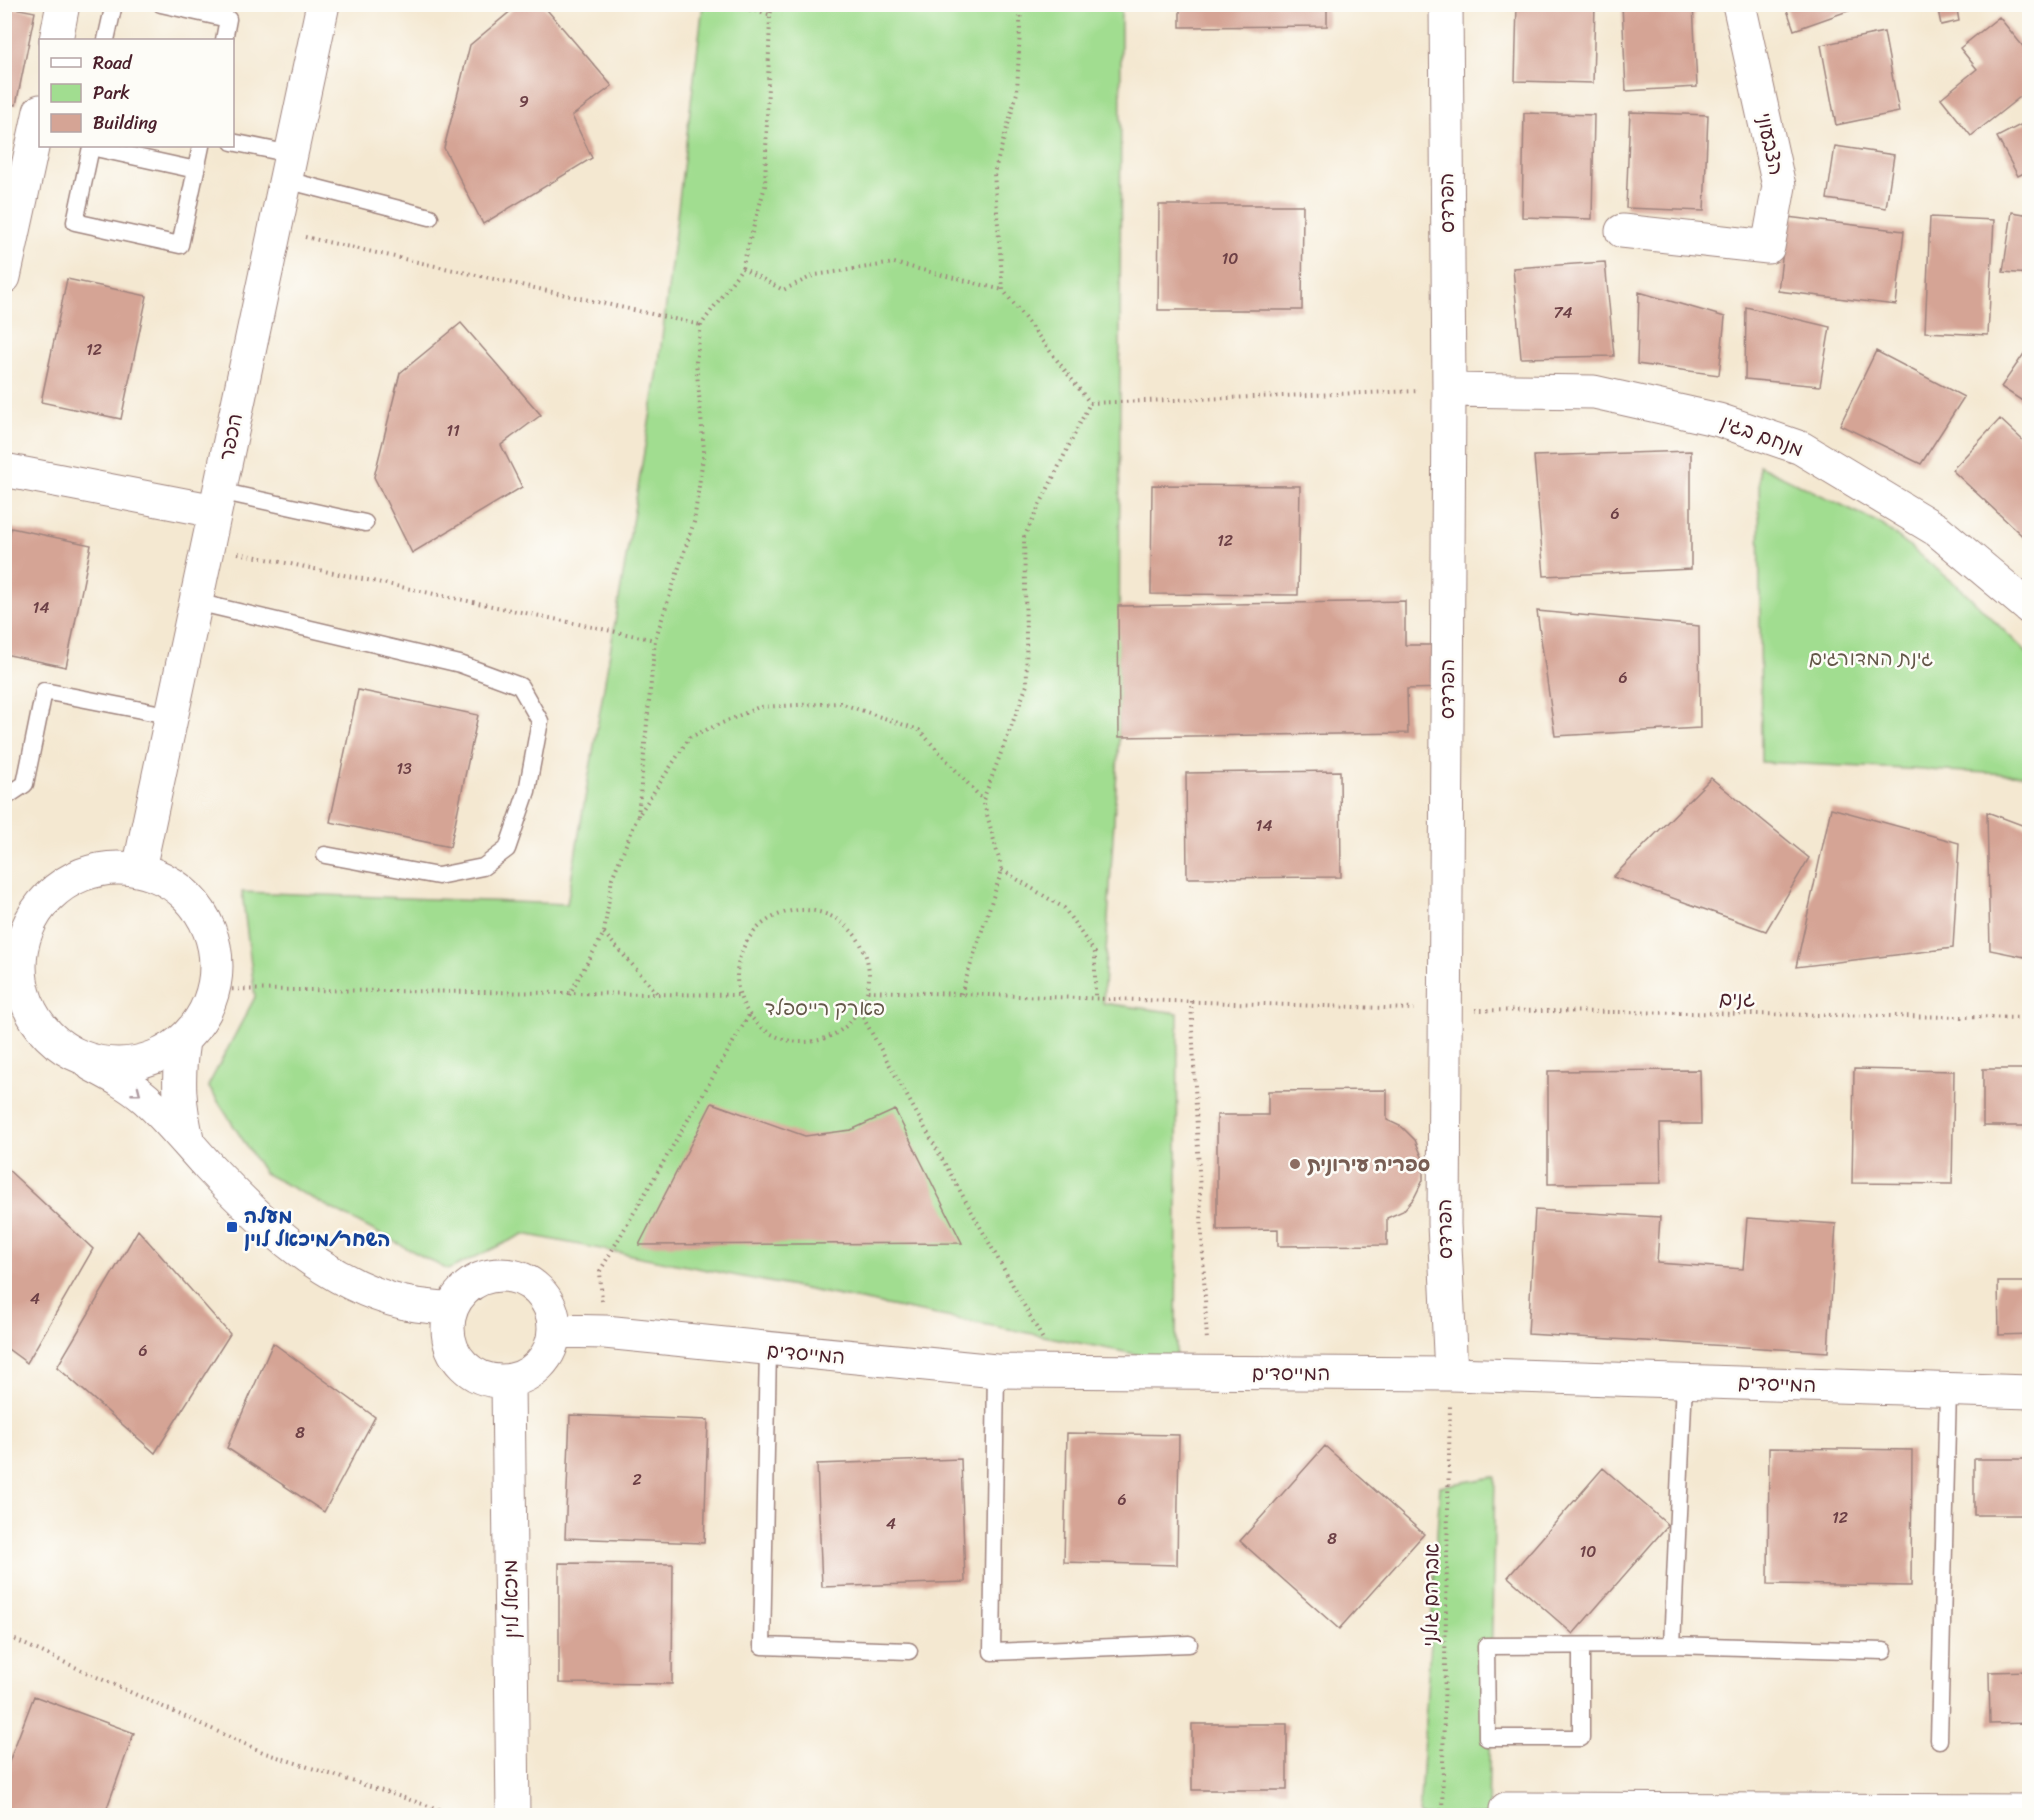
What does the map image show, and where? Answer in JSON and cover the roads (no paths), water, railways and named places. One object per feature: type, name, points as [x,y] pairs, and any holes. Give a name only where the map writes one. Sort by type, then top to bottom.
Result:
[{"type":"street","points":[[56,39],[63,4]]},
{"type":"street","name":"הכפר","points":[[139,869],[323,4]]},
{"type":"street","name":"הפרדס","points":[[1446,4],[1449,390],[1444,1224],[1450,1374]]},
{"type":"street","name":"הצבעוני","points":[[1622,231],[1767,247],[1779,186],[1739,4]]},
{"type":"street","points":[[4,277],[39,116]]},
{"type":"street","name":"מנחם בגין","points":[[1449,390],[1594,392],[1719,420],[1801,448],[1937,531],[2030,608]]},
{"type":"street","points":[[4,470],[217,501]]},
{"type":"street","points":[[69,1052],[91,1061],[140,1063],[163,1054],[183,1041],[197,1026],[208,1008],[217,966],[215,944],[207,923],[195,904],[179,888],[160,876],[139,869],[99,869],[80,875],[20,918],[23,991],[17,1005],[69,1052],[146,1099],[235,1194],[293,1247],[327,1272],[372,1293],[407,1303],[451,1309]]},
{"type":"street","points":[[183,1041],[178,1072],[179,1104],[189,1145]]},
{"type":"street","points":[[487,1276],[512,1277],[534,1287],[545,1299],[552,1314],[554,1331],[550,1349],[540,1365],[520,1378],[508,1382],[472,1374],[459,1362],[450,1346],[447,1328],[451,1309],[459,1294],[472,1283],[487,1276]]},
{"type":"street","name":"המייסדים","points":[[554,1331],[605,1332],[996,1371],[1450,1374],[2030,1392]]},
{"type":"street","name":"מיכאל לוין","points":[[508,1382],[513,1815]]},
{"type":"street","points":[[1506,1809],[2030,1811]]},
{"type":"lane","points":[[106,39],[114,4]]},
{"type":"lane","points":[[161,4],[228,19],[224,39]]},
{"type":"lane","points":[[234,143],[288,167],[430,217]]},
{"type":"lane","points":[[196,170],[91,147],[75,222],[180,244],[196,170],[201,147]]},
{"type":"lane","points":[[217,501],[365,523]]},
{"type":"lane","points":[[196,602],[460,664],[520,686],[540,721],[527,791],[507,849],[483,867],[438,876],[325,855]]},
{"type":"lane","points":[[4,798],[25,784],[44,691],[171,716]]},
{"type":"lane","points":[[768,1350],[762,1646],[909,1651]]},
{"type":"lane","points":[[996,1371],[992,1652],[1189,1644]]},
{"type":"lane","points":[[1672,1645],[1684,1382]]},
{"type":"lane","points":[[1939,1740],[1948,1390]]},
{"type":"lane","points":[[1581,1646],[1581,1738],[1486,1738],[1486,1646],[1672,1645],[1884,1651]]},
{"type":"place","name":"ספריה עירונית","points":[[1295,1164]]},
{"type":"place","name":"מעלה השחר/מיכאל לוין","points":[[232,1227]]},
{"type":"park label","name":"גינת המדורגים","points":[[1871,658]]},
{"type":"park label","name":"פארק רייספלד","points":[[825,1008]]}]
